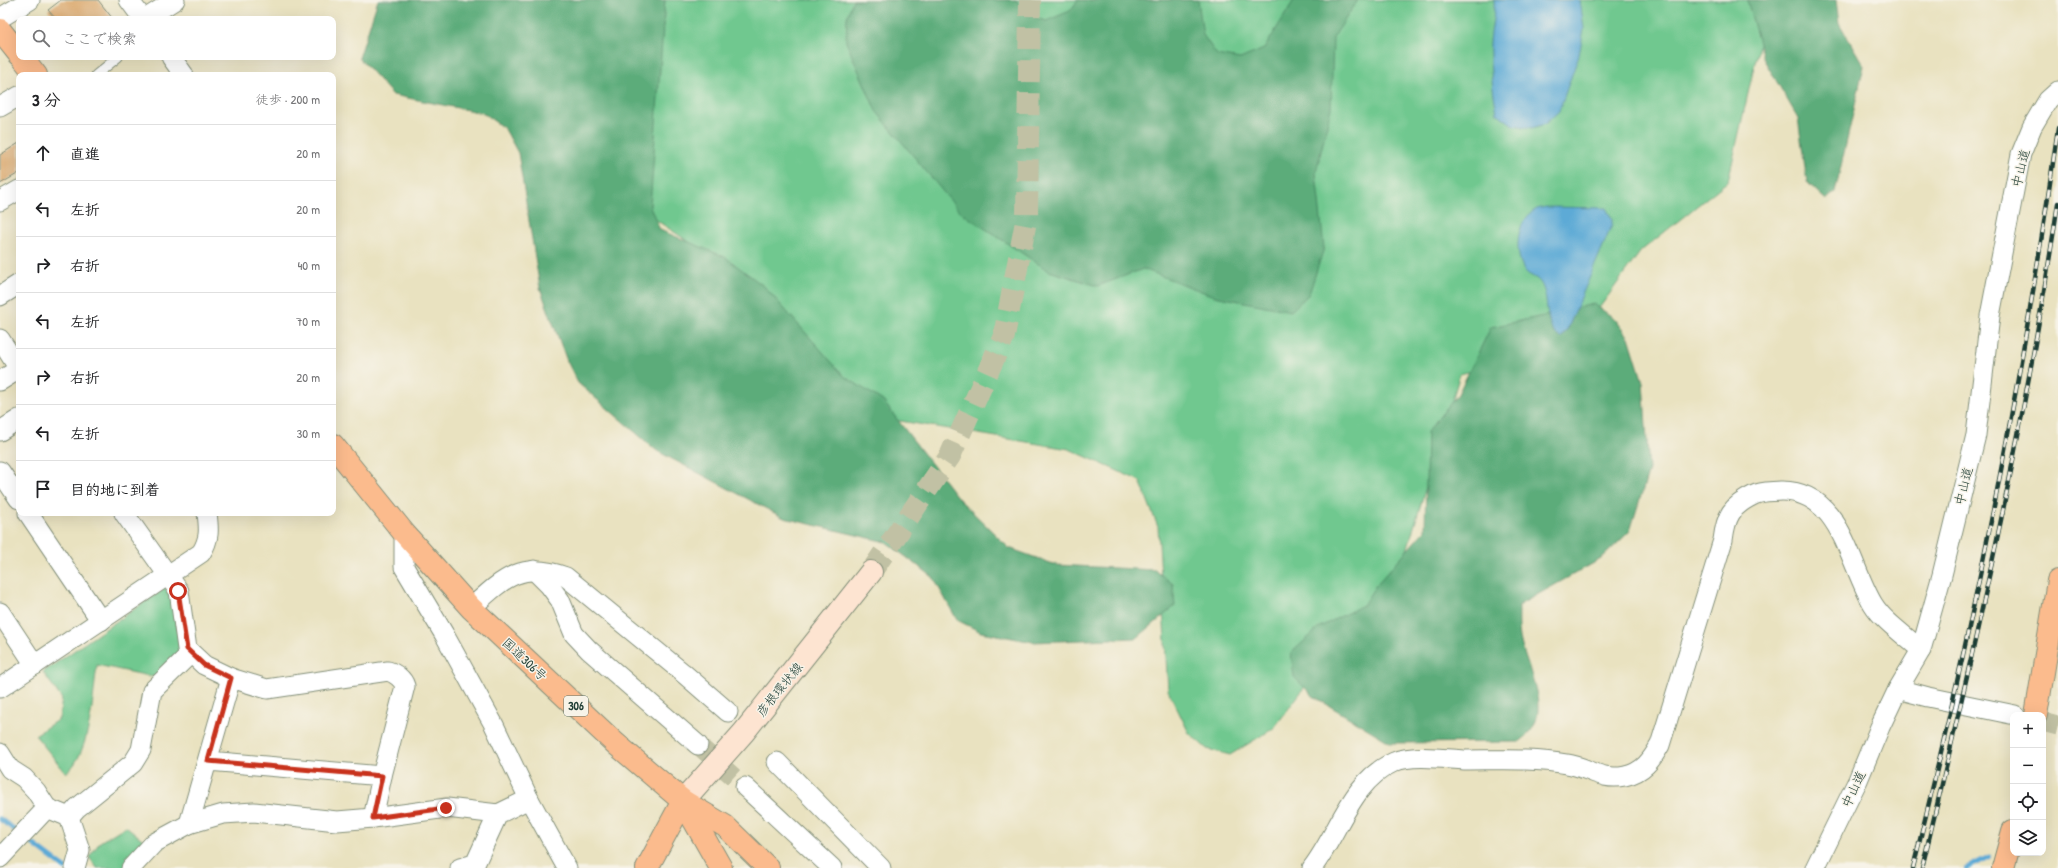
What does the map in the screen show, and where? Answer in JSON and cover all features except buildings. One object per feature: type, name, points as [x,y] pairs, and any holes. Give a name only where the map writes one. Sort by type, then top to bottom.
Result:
[{"type":"highway","points":[[0,30],[16,50]]},
{"type":"highway","points":[[24,60],[34,72]]},
{"type":"highway","name":"国道306号","points":[[336,449],[404,533],[471,608],[616,744],[683,801]]},
{"type":"highway","points":[[2036,712],[2058,581]]},
{"type":"highway","points":[[647,868],[683,801]]},
{"type":"highway","points":[[683,801],[720,868]]},
{"type":"highway","points":[[683,801],[725,826],[768,868]]},
{"type":"highway","points":[[2003,868],[2010,842]]},
{"type":"main road","name":"彦根環状線","points":[[683,801],[744,732],[871,572]]},
{"type":"street","points":[[0,18],[30,0]]},
{"type":"street","points":[[129,0],[142,16]]},
{"type":"street","points":[[149,16],[175,0]]},
{"type":"street","points":[[173,60],[182,72]]},
{"type":"street","name":"中山道","points":[[1815,868],[1858,780],[1898,689],[1921,650],[1942,575],[1976,435],[1990,316],[2021,154],[2032,127],[2048,100],[2058,91]]},
{"type":"street","points":[[0,107],[16,98]]},
{"type":"street","points":[[0,202],[16,192]]},
{"type":"street","points":[[0,296],[16,286]]},
{"type":"street","points":[[0,339],[16,364]]},
{"type":"street","points":[[0,381],[16,371]]},
{"type":"street","points":[[0,431],[16,422]]},
{"type":"street","points":[[0,471],[16,495]]},
{"type":"street","points":[[1312,868],[1360,787],[1377,772],[1395,761],[1417,758],[1546,761],[1568,764],[1608,778],[1626,776],[1640,771],[1652,759],[1660,745],[1723,540],[1725,522],[1742,501],[1758,494],[1790,491],[1802,494],[1817,503],[1841,531],[1873,604],[1921,650]]},
{"type":"street","points":[[30,516],[101,621]]},
{"type":"street","points":[[126,516],[178,591],[187,649],[204,665],[231,678],[267,689],[388,671],[404,682],[405,686],[373,818]]},
{"type":"street","points":[[0,688],[167,577],[200,553],[207,544],[209,534],[207,516]]},
{"type":"street","points":[[404,533],[404,567],[444,634],[494,725],[529,799],[567,868]]},
{"type":"street","points":[[471,608],[506,578],[519,572],[534,570],[551,571],[566,577],[682,672],[728,712]]},
{"type":"street","points":[[534,570],[549,585],[560,600],[566,618],[574,634],[590,650],[698,745]]},
{"type":"street","points":[[0,612],[35,665]]},
{"type":"street","points":[[69,817],[77,808],[133,763],[141,750],[152,691],[191,653]]},
{"type":"street","points":[[189,824],[231,678]]},
{"type":"street","points":[[1898,689],[1928,697],[2010,714]]},
{"type":"street","points":[[208,761],[382,776]]},
{"type":"street","points":[[777,762],[881,868]]},
{"type":"street","points":[[3,765],[24,778],[48,808],[69,817],[80,850],[77,867]]},
{"type":"street","points":[[745,787],[832,868]]},
{"type":"street","points":[[131,868],[154,843],[189,824],[223,814],[254,812],[337,821],[373,818],[446,808],[498,814],[529,799]]},
{"type":"street","points":[[4,857],[48,808]]},
{"type":"street","points":[[460,868],[475,864],[498,814]]},
{"type":"lane","points":[[100,72],[114,60]]},
{"type":"green space","points":[[378,0],[665,0],[650,207],[660,230],[725,257],[765,287],[844,376],[883,401],[958,498],[1009,548],[1056,565],[1155,570],[1173,584],[1175,606],[1137,638],[1033,642],[981,632],[957,620],[933,577],[886,542],[784,518],[657,451],[578,383],[567,361],[540,288],[518,153],[505,129],[483,113],[393,95],[359,58]]},
{"type":"green space","points":[[665,0],[1759,0],[1762,32],[1728,181],[1641,251],[1572,345],[1460,374],[1398,580],[1346,632],[1274,728],[1230,755],[1207,749],[1189,733],[1168,690],[1158,527],[1140,481],[1069,449],[882,418],[748,281],[650,216],[647,159]]},
{"type":"green space","points":[[853,0],[1016,0],[1025,14],[1046,21],[1070,11],[1078,0],[1198,0],[1203,35],[1217,55],[1240,59],[1264,49],[1294,0],[1358,0],[1333,38],[1331,108],[1316,173],[1324,248],[1309,294],[1291,311],[1214,296],[1143,269],[1098,286],[1049,271],[960,212],[876,111],[846,42],[847,17]]},
{"type":"green space","points":[[1747,0],[1836,0],[1839,23],[1864,66],[1835,192],[1826,200],[1807,182],[1798,118],[1763,58]]},
{"type":"green space","points":[[1594,304],[1615,319],[1629,337],[1643,382],[1649,470],[1630,531],[1601,559],[1519,605],[1520,637],[1534,682],[1538,708],[1536,721],[1530,732],[1519,742],[1391,743],[1313,696],[1294,677],[1291,653],[1320,627],[1363,605],[1376,585],[1425,530],[1427,432],[1458,394],[1491,327],[1548,315],[1549,321],[1568,329],[1576,308]]},
{"type":"green space","points":[[165,588],[172,592],[181,652],[154,677],[97,665],[92,707],[86,738],[81,752],[74,764],[66,773],[35,735],[59,719],[62,699],[43,672]]},
{"type":"green space","points":[[126,826],[148,844],[126,868],[97,868],[89,857],[100,842]]},
{"type":"water","points":[[1494,0],[1580,0],[1584,29],[1579,55],[1559,111],[1545,124],[1532,128],[1513,125],[1497,113],[1490,60],[1490,37]]},
{"type":"water","points":[[1546,207],[1606,208],[1612,219],[1612,225],[1568,328],[1561,338],[1551,327],[1543,288],[1539,280],[1525,271],[1519,256],[1518,239],[1523,222],[1528,215],[1535,210]]},
{"type":"waterway","points":[[0,819],[15,830]]},
{"type":"waterway","points":[[29,841],[65,868]]},
{"type":"waterway","points":[[1967,868],[1989,857]]},
{"type":"tunnel","points":[[871,572],[950,456],[1004,336],[1027,216],[1030,0]]},
{"type":"tunnel","points":[[2046,723],[2058,726]]},
{"type":"tunnel","points":[[698,745],[745,787]]},
{"type":"railway","points":[[1913,868],[1956,684],[1995,500],[2029,314],[2058,128]]},
{"type":"railway","points":[[1922,868],[1998,537],[2045,287],[2058,203]]},
{"type":"route","points":[[178,591],[187,649],[204,665],[231,678],[208,761],[259,767],[382,776],[373,818],[446,808]]}]
